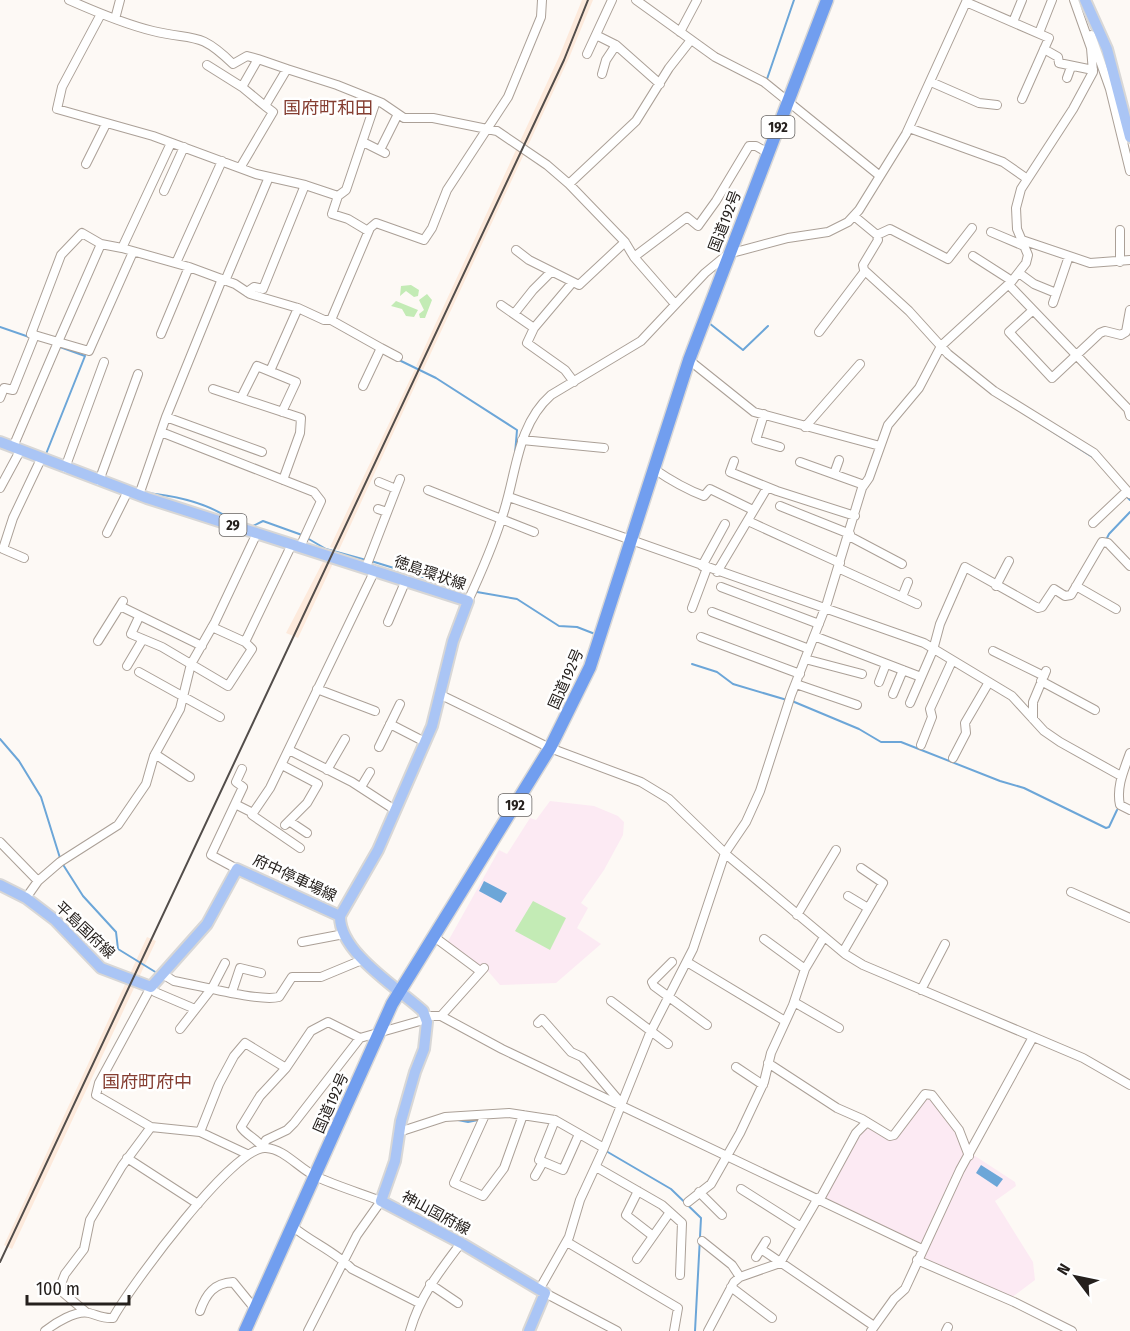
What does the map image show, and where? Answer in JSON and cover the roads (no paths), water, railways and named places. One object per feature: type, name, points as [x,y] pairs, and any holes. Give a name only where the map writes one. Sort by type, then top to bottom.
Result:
[{"type":"highway","name":"国道192号","points":[[245,1331],[400,990],[550,748],[590,667],[689,360],[827,0]]},
{"type":"main road","points":[[1085,0],[1107,49],[1130,137]]},
{"type":"main road","name":"徳島環状線","points":[[0,442],[41,459],[66,464],[137,492],[257,533],[301,541],[468,601],[453,641],[437,713],[378,850],[340,915]]},
{"type":"main road","points":[[151,987],[207,924],[237,869]]},
{"type":"main road","name":"府中停車場線","points":[[237,869],[340,915]]},
{"type":"main road","name":"平島国府線","points":[[0,885],[26,898],[70,934],[101,968],[151,987]]},
{"type":"main road","points":[[340,915],[344,934],[362,960],[400,990],[426,1018]]},
{"type":"main road","name":"神山国府線","points":[[426,1018],[424,1049],[415,1072],[399,1132],[395,1161],[381,1201],[461,1243],[542,1292]]},
{"type":"main road","points":[[529,1331],[542,1292]]},
{"type":"street","points":[[69,0],[101,14],[154,32],[191,36],[207,42],[233,64],[247,56],[312,76],[376,101],[404,118],[433,118],[497,132],[569,184],[625,242],[634,257],[675,304]]},
{"type":"street","points":[[115,19],[120,0]]},
{"type":"street","points":[[328,320],[368,231],[376,223],[424,240],[432,228],[447,190],[508,97],[541,17],[542,0]]},
{"type":"street","points":[[587,54],[612,0]]},
{"type":"street","points":[[636,0],[715,57],[764,82],[880,176]]},
{"type":"street","points":[[680,32],[697,0]]},
{"type":"street","points":[[1013,22],[1022,0]]},
{"type":"street","points":[[1039,33],[1052,0]]},
{"type":"street","points":[[1074,0],[1096,47],[1110,89],[1130,171]]},
{"type":"street","points":[[468,601],[502,520],[526,427],[541,404],[629,350],[716,262],[728,254],[788,238],[828,232],[844,225],[854,216],[909,128],[967,1],[1049,38],[1022,99]]},
{"type":"street","points":[[101,14],[62,87],[57,109],[184,147],[269,177],[306,185],[338,196]]},
{"type":"street","points":[[617,1331],[542,1292],[567,1242],[580,1200],[604,1148],[650,1033],[700,933],[725,853],[746,822],[760,791],[839,566],[864,485],[888,425],[919,388],[941,346],[1010,283],[1019,273],[1028,255],[1017,229],[1016,208],[1026,178],[1073,109],[1093,70],[1082,18]]},
{"type":"street","points":[[596,35],[616,45],[660,84]]},
{"type":"street","points":[[569,184],[636,121],[691,40]]},
{"type":"street","points":[[602,74],[606,60],[616,45]]},
{"type":"street","points":[[1044,49],[1058,57],[1059,63],[1093,70]]},
{"type":"street","points":[[242,87],[258,59]]},
{"type":"street","points":[[207,65],[242,87],[273,112],[240,168]]},
{"type":"street","points":[[1067,78],[1071,67]]},
{"type":"street","points":[[265,106],[287,69]]},
{"type":"street","points":[[931,82],[979,103],[997,105]]},
{"type":"street","points":[[368,231],[348,219],[332,214],[338,196],[346,190],[376,101]]},
{"type":"street","points":[[363,142],[382,151],[398,114]]},
{"type":"street","points":[[85,160],[106,124]]},
{"type":"street","points":[[909,128],[1003,162],[1026,178]]},
{"type":"street","points":[[122,248],[171,143]]},
{"type":"street","points":[[634,257],[687,216],[698,226],[749,146],[756,146],[768,153]]},
{"type":"street","points":[[164,191],[184,147]]},
{"type":"street","points":[[176,263],[222,161]]},
{"type":"street","points":[[107,533],[137,492],[166,417],[269,177]]},
{"type":"street","points":[[247,292],[254,287],[263,289],[306,185]]},
{"type":"street","points":[[854,216],[877,235],[878,240],[863,265],[865,271],[941,346],[994,391],[1094,453],[1129,492],[1093,524]]},
{"type":"street","points":[[877,235],[890,229],[899,232],[948,259],[972,228]]},
{"type":"street","points":[[1120,230],[1120,262]]},
{"type":"street","points":[[991,232],[1090,263],[1130,260]]},
{"type":"street","points":[[134,252],[89,351],[57,344],[31,334],[61,255],[82,233],[101,244],[122,248],[189,267],[224,280],[247,292],[298,308],[328,320],[380,350],[399,357]]},
{"type":"street","points":[[516,250],[551,272],[579,285],[625,242]]},
{"type":"street","points":[[0,488],[57,344],[101,244]]},
{"type":"street","points":[[973,256],[1010,283],[1128,409],[1130,416]]},
{"type":"street","points":[[1053,303],[1069,256]]},
{"type":"street","points":[[161,334],[189,267]]},
{"type":"street","points":[[819,332],[865,271]]},
{"type":"street","points":[[514,314],[532,290],[551,272]]},
{"type":"street","points":[[1019,273],[1034,284],[1056,293]]},
{"type":"street","points":[[572,283],[534,328],[527,343],[565,370],[574,382]]},
{"type":"street","points":[[501,305],[534,328]]},
{"type":"street","points":[[270,371],[298,308]]},
{"type":"street","points":[[1033,310],[1009,332],[1052,378],[1100,333],[1105,331],[1121,335],[1126,332],[1130,310]]},
{"type":"street","points":[[0,398],[4,388],[13,390],[34,337]]},
{"type":"street","points":[[363,386],[380,350]]},
{"type":"street","points":[[689,360],[745,407],[805,427],[880,446]]},
{"type":"street","points":[[66,464],[104,362]]},
{"type":"street","points":[[805,427],[856,374],[860,364]]},
{"type":"street","points":[[241,398],[257,366],[296,382],[282,412]]},
{"type":"street","points":[[100,477],[138,374]]},
{"type":"street","points":[[213,389],[301,418],[300,432],[283,480]]},
{"type":"street","points":[[764,414],[756,440],[780,447]]},
{"type":"street","points":[[166,417],[262,452]]},
{"type":"street","points":[[161,432],[314,492],[321,501],[245,642]]},
{"type":"street","points":[[522,440],[604,448]]},
{"type":"street","points":[[807,455],[802,463],[864,485]]},
{"type":"street","points":[[24,558],[3,549],[13,518],[41,459]]},
{"type":"street","points":[[834,474],[839,460]]},
{"type":"street","points":[[734,461],[730,472],[767,488],[855,516]]},
{"type":"street","points":[[654,469],[675,484],[692,492],[704,496],[710,489],[753,510]]},
{"type":"street","points":[[235,804],[253,813],[290,750],[369,565],[376,533],[387,513],[400,479]]},
{"type":"street","points":[[379,482],[396,489]]},
{"type":"street","points":[[717,572],[767,488]]},
{"type":"street","points":[[428,490],[534,532]]},
{"type":"street","points":[[509,497],[717,572],[904,634],[1012,696],[1044,731],[1121,776]]},
{"type":"street","points":[[780,506],[849,535],[902,564]]},
{"type":"street","points":[[378,509],[387,513]]},
{"type":"street","points":[[748,520],[917,604]]},
{"type":"street","points":[[692,608],[705,567],[725,524]]},
{"type":"street","points":[[26,898],[38,881],[61,861],[118,825],[146,784],[155,754],[180,709],[191,664],[212,627],[257,533]]},
{"type":"street","points":[[910,703],[933,650],[940,624],[965,567],[1038,608],[1042,607],[1054,589],[1065,596],[1071,595],[1102,542],[1107,543],[1130,566]]},
{"type":"street","points":[[996,586],[1009,561]]},
{"type":"street","points":[[388,622],[406,580]]},
{"type":"street","points":[[902,597],[908,582]]},
{"type":"street","points":[[1076,586],[1116,609]]},
{"type":"street","points":[[721,587],[819,624]]},
{"type":"street","points":[[102,638],[122,603],[139,617],[201,646]]},
{"type":"street","points":[[712,612],[809,649]]},
{"type":"street","points":[[139,617],[130,634],[191,664],[228,686],[252,649],[245,642],[212,627]]},
{"type":"street","points":[[814,636],[921,677]]},
{"type":"street","points":[[701,637],[800,674]]},
{"type":"street","points":[[127,666],[143,639]]},
{"type":"street","points":[[993,651],[1044,676],[1095,710]]},
{"type":"street","points":[[805,659],[862,674]]},
{"type":"street","points":[[921,745],[933,717],[930,710],[952,661]]},
{"type":"street","points":[[879,682],[886,664]]},
{"type":"street","points":[[893,694],[903,670]]},
{"type":"street","points":[[139,672],[220,717]]},
{"type":"street","points":[[1033,719],[1034,702],[1044,676]]},
{"type":"street","points":[[953,758],[966,733],[965,723],[989,681]]},
{"type":"street","points":[[796,684],[857,705]]},
{"type":"street","points":[[317,689],[375,711]]},
{"type":"street","points":[[441,695],[550,748],[629,777],[655,790],[682,809],[725,853],[797,915],[863,965],[1097,1065],[1130,1085]]},
{"type":"street","points":[[379,747],[400,704]]},
{"type":"street","points":[[390,724],[425,742]]},
{"type":"street","points":[[327,770],[345,739]]},
{"type":"street","points":[[290,750],[361,787],[395,810]]},
{"type":"street","points":[[1130,753],[1121,776],[1118,797],[1120,805],[1130,810]]},
{"type":"street","points":[[155,754],[189,777]]},
{"type":"street","points":[[282,765],[318,784],[307,803],[287,823],[305,830]]},
{"type":"street","points":[[237,869],[211,855],[243,787],[236,782],[242,769]]},
{"type":"street","points":[[361,787],[370,772]]},
{"type":"street","points":[[252,816],[300,848]]},
{"type":"street","points":[[0,842],[38,881]]},
{"type":"street","points":[[797,915],[820,884],[836,850]]},
{"type":"street","points":[[831,858],[839,863]]},
{"type":"street","points":[[843,952],[883,883],[861,868]]},
{"type":"street","points":[[1071,892],[1130,918]]},
{"type":"street","points":[[848,896],[868,908]]},
{"type":"street","points":[[302,942],[344,934]]},
{"type":"street","points":[[433,936],[482,969],[441,1016]]},
{"type":"street","points":[[688,1202],[711,1184],[728,1155],[763,1085],[768,1064],[805,969],[824,937]]},
{"type":"street","points":[[764,939],[805,969]]},
{"type":"street","points":[[776,947],[783,939]]},
{"type":"street","points":[[921,990],[945,944]]},
{"type":"street","points":[[164,975],[174,981],[242,995],[279,997],[292,977],[321,977],[362,960]]},
{"type":"street","points":[[672,962],[652,982],[707,1024]]},
{"type":"street","points":[[687,962],[785,1021]]},
{"type":"street","points":[[180,1029],[212,988],[225,963]]},
{"type":"street","points":[[232,992],[240,968],[261,973]]},
{"type":"street","points":[[195,1009],[155,992],[151,987],[99,1083],[96,1095],[151,1127],[200,1132],[247,1154]]},
{"type":"street","points":[[611,1001],[650,1033],[668,1044]]},
{"type":"street","points":[[794,1002],[839,1028]]},
{"type":"street","points":[[151,1127],[127,1158],[90,1220],[84,1248],[61,1284],[61,1291],[86,1312],[106,1318],[113,1318],[129,1290],[212,1185],[247,1154],[262,1147],[266,1140],[287,1130],[360,1038],[426,1018],[441,1016],[502,1048],[922,1249]]},
{"type":"street","points":[[538,1023],[542,1019],[571,1052],[582,1057],[622,1104]]},
{"type":"street","points":[[308,1331],[357,1235],[381,1201],[315,1176],[274,1149],[262,1147],[241,1127],[260,1096],[286,1068],[311,1031],[319,1025],[328,1023],[340,1026],[360,1038]]},
{"type":"street","points":[[761,1249],[848,1306],[872,1329],[894,1299],[905,1289],[922,1249],[969,1156],[1033,1037]]},
{"type":"street","points":[[200,1132],[219,1084],[244,1043],[286,1068]]},
{"type":"street","points":[[768,1064],[837,1108],[894,1135],[925,1094],[932,1095],[959,1130],[969,1156]]},
{"type":"street","points":[[736,1067],[763,1085]]},
{"type":"street","points":[[485,1115],[454,1183],[483,1196],[504,1168],[523,1115]]},
{"type":"street","points":[[399,1132],[445,1117],[523,1115],[555,1120],[604,1148]]},
{"type":"street","points":[[555,1120],[539,1160],[563,1170],[579,1134]]},
{"type":"street","points":[[708,1331],[731,1287],[740,1277],[780,1263],[855,1133],[867,1122]]},
{"type":"street","points":[[127,1158],[198,1204]]},
{"type":"street","points":[[535,1176],[543,1162]]},
{"type":"street","points":[[596,1167],[638,1191],[670,1212],[682,1223],[680,1275]]},
{"type":"street","points":[[741,1189],[801,1227]]},
{"type":"street","points":[[638,1191],[626,1215],[653,1236]]},
{"type":"street","points":[[699,1192],[722,1215]]},
{"type":"street","points":[[637,1259],[670,1212]]},
{"type":"street","points":[[292,1226],[307,1239],[344,1260],[352,1269],[419,1303]]},
{"type":"street","points":[[702,1241],[732,1265],[740,1277]]},
{"type":"street","points":[[756,1257],[766,1241]]},
{"type":"street","points":[[567,1242],[678,1308],[674,1331]]},
{"type":"street","points":[[410,1331],[419,1303],[430,1284],[461,1243]]},
{"type":"street","points":[[917,1260],[1067,1330]]},
{"type":"street","points":[[200,1311],[205,1297],[213,1289],[222,1283],[233,1282],[255,1309]]},
{"type":"street","points":[[430,1284],[458,1303]]},
{"type":"street","points":[[731,1287],[772,1318]]},
{"type":"street","points":[[45,1331],[86,1312]]},
{"type":"water","points":[[484,881],[507,893],[501,903],[479,891]]},
{"type":"water","points":[[981,1165],[1003,1179],[997,1187],[976,1173]]},
{"type":"waterway","points":[[767,79],[794,0]]},
{"type":"waterway","points":[[330,323],[356,338]]},
{"type":"waterway","points":[[709,323],[743,350],[768,326]]},
{"type":"waterway","points":[[0,327],[32,338]]},
{"type":"waterway","points":[[46,454],[85,356],[60,347]]},
{"type":"waterway","points":[[399,360],[436,378],[517,430],[515,454]]},
{"type":"waterway","points":[[1023,413],[1094,458]]},
{"type":"waterway","points":[[147,493],[170,496],[204,505],[234,522]]},
{"type":"waterway","points":[[1127,497],[1130,500]]},
{"type":"waterway","points":[[1110,542],[1107,538],[1109,534],[1130,512]]},
{"type":"waterway","points":[[251,527],[263,521],[302,535]]},
{"type":"waterway","points":[[307,538],[326,549],[366,560]]},
{"type":"waterway","points":[[371,561],[446,584],[461,594]]},
{"type":"waterway","points":[[477,592],[517,599],[559,626],[577,627],[595,634]]},
{"type":"waterway","points":[[692,664],[717,672],[733,684],[787,700]]},
{"type":"waterway","points":[[792,701],[859,729],[881,742],[901,742],[1000,781],[1024,788],[1106,828],[1109,827],[1117,810]]},
{"type":"waterway","points":[[0,739],[19,761],[41,797],[60,858]]},
{"type":"waterway","points":[[62,863],[83,896],[116,932],[118,949],[157,973]]},
{"type":"waterway","points":[[458,1120],[468,1122],[478,1120]]},
{"type":"waterway","points":[[606,1151],[671,1189],[701,1218],[695,1331]]},
{"type":"railway","points":[[0,1262],[564,60],[588,0]]},
{"type":"district","name":"国府町和田","points":[[328,108]]},
{"type":"district","name":"国府町府中","points":[[147,1082]]}]
